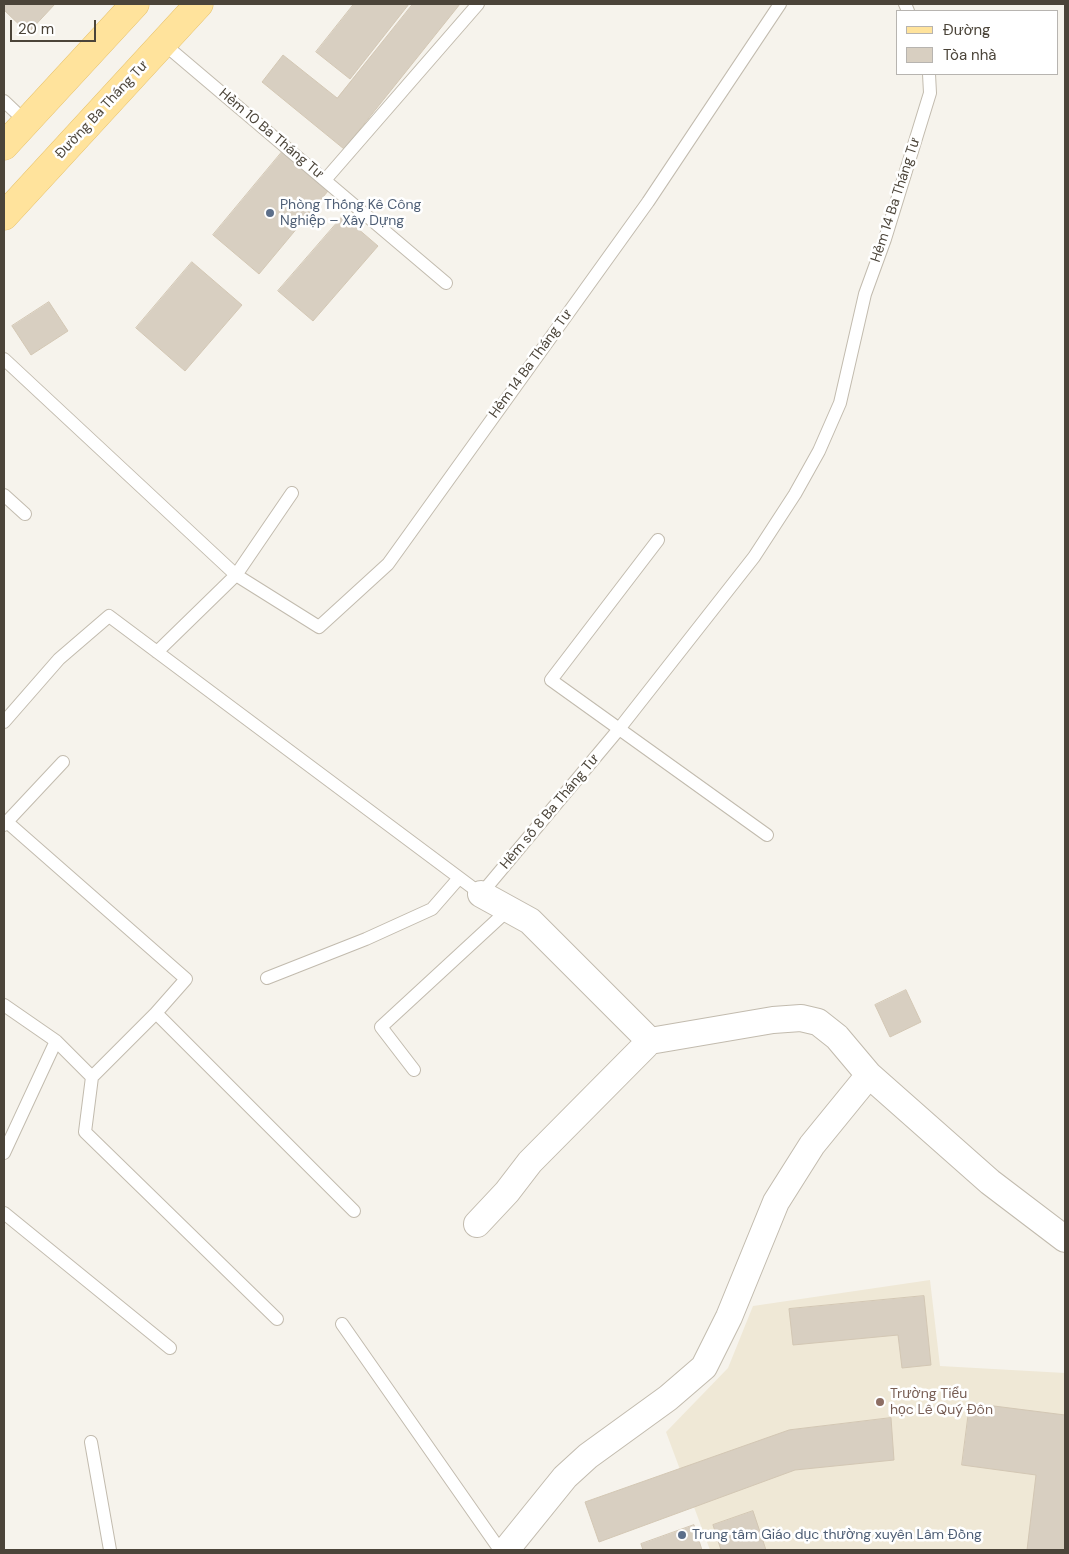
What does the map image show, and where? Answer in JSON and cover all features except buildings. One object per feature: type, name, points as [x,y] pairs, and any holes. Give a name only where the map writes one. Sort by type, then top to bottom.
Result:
[{"type":"main road","points":[[4,146],[135,4]]},
{"type":"main road","name":"Đường Ba Tháng Tư","points":[[4,216],[164,44],[193,6]]},
{"type":"street","points":[[481,894],[530,921],[650,1042]]},
{"type":"street","points":[[477,1224],[507,1192],[530,1162],[650,1042],[773,1020],[801,1018],[818,1022],[837,1037],[869,1075],[990,1182],[1065,1239]]},
{"type":"street","points":[[506,1550],[565,1477],[588,1456],[668,1398],[704,1367],[729,1318],[776,1202],[812,1145],[869,1075]]},
{"type":"lane","points":[[325,180],[478,4]]},
{"type":"lane","name":"Hẻm 14 Ba Tháng Tư","points":[[236,575],[319,627],[388,564],[648,202],[780,4]]},
{"type":"lane","name":"Hẻm 10 Ba Tháng Tư","points":[[164,44],[446,283]]},
{"type":"lane","name":"Hẻm 14 Ba Tháng Tư","points":[[619,729],[754,557],[795,494],[819,451],[840,403],[866,294],[885,239],[930,92],[929,75]]},
{"type":"lane","points":[[4,101],[26,122]]},
{"type":"lane","points":[[4,359],[236,575]]},
{"type":"lane","points":[[157,652],[236,575],[292,493]]},
{"type":"lane","points":[[4,495],[25,514]]},
{"type":"lane","points":[[658,540],[551,680],[768,835]]},
{"type":"lane","points":[[4,722],[59,659],[109,616],[481,894]]},
{"type":"lane","name":"Hẻm số 8 Ba Tháng Tư","points":[[481,894],[619,729]]},
{"type":"lane","points":[[63,762],[5,823],[186,979],[156,1013],[92,1077],[85,1132],[277,1319]]},
{"type":"lane","points":[[267,978],[366,939],[432,909],[459,878]]},
{"type":"lane","points":[[414,1070],[381,1028],[509,909]]},
{"type":"lane","points":[[4,1005],[56,1041],[92,1077]]},
{"type":"lane","points":[[156,1013],[354,1211]]},
{"type":"lane","points":[[4,1153],[56,1041]]},
{"type":"lane","points":[[4,1213],[170,1348]]},
{"type":"lane","points":[[342,1324],[500,1550]]},
{"type":"lane","points":[[91,1442],[110,1550]]},
{"type":"shaded area","name":"Trường Tiểu học Lê Quý Đôn","points":[[930,1280],[940,1366],[1065,1373],[1065,1550],[710,1550],[666,1432],[728,1368],[753,1306]]},
{"type":"place","name":"Phòng Thống Kê Công Nghiệp – Xây Dựng","points":[[270,213]]},
{"type":"place","name":"Trường Tiểu học Lê Quý Đôn","points":[[880,1402]]},
{"type":"place","name":"Trung tâm Giáo dục thường xuyên Lâm Đồng","points":[[682,1535]]}]
